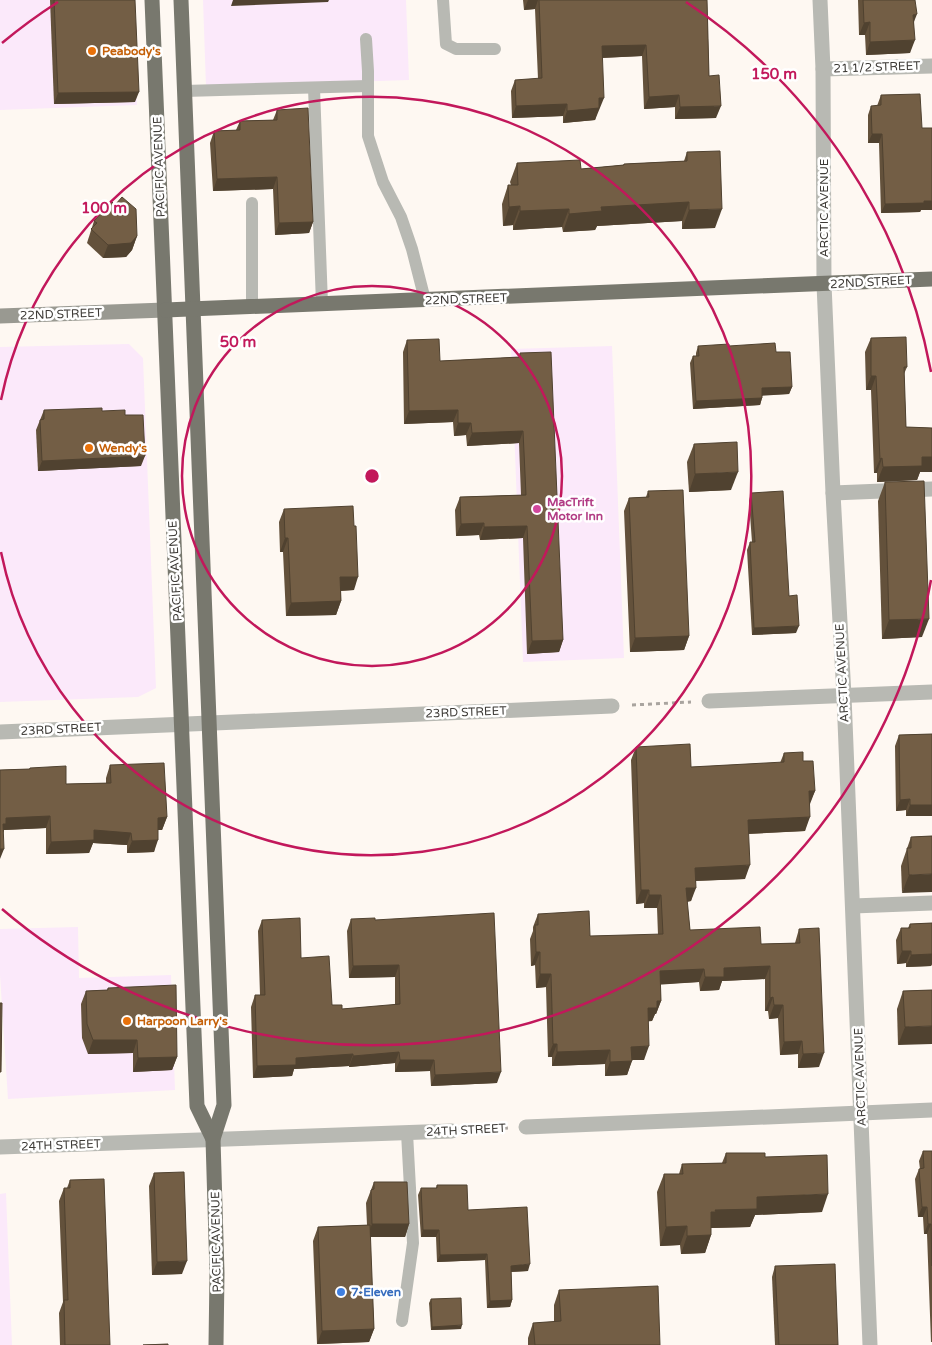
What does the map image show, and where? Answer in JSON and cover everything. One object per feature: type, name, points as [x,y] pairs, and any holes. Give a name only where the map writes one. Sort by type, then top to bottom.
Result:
[{"type":"highway","name":"PACIFIC AVENUE","points":[[152,0],[197,1106],[213,1139]]},
{"type":"highway","name":"PACIFIC AVENUE","points":[[181,0],[224,1105],[213,1139],[217,1273],[216,1345]]},
{"type":"highway","name":"22ND STREET","points":[[165,310],[932,279]]},
{"type":"main road","name":"22ND STREET","points":[[0,316],[165,310]]},
{"type":"street","name":"ARCTIC AVENUE","points":[[820,0],[824,284],[844,696],[870,1345]]},
{"type":"street","name":"21 1/2 STREET","points":[[822,69],[932,66]]},
{"type":"street","points":[[833,493],[932,489]]},
{"type":"street","points":[[709,701],[932,692]]},
{"type":"street","name":"23RD STREET","points":[[0,732],[612,706]]},
{"type":"street","points":[[852,906],[932,903]]},
{"type":"street","points":[[526,1127],[932,1110]]},
{"type":"street","name":"24TH STREET","points":[[0,1147],[452,1131]]},
{"type":"lane","points":[[443,0],[446,44],[456,49],[495,49]]},
{"type":"lane","points":[[366,39],[368,136],[383,182],[401,217],[412,249],[425,300]]},
{"type":"lane","points":[[184,91],[368,86]]},
{"type":"lane","points":[[314,88],[322,304]]},
{"type":"lane","points":[[252,203],[252,307]]},
{"type":"lane","points":[[402,1321],[413,1243],[407,1133]]},
{"type":"path","points":[[612,706],[709,701]]},
{"type":"path","name":"24TH STREET","points":[[452,1131],[526,1127]]},
{"type":"shaded area","points":[[0,0],[133,0],[137,105],[0,110]]},
{"type":"shaded area","points":[[203,0],[406,0],[409,80],[206,87]]},
{"type":"shaded area","points":[[129,344],[143,358],[156,688],[138,697],[0,702],[0,347]]},
{"type":"shaded area","points":[[612,346],[624,658],[523,662],[511,349]]},
{"type":"shaded area","points":[[78,927],[79,978],[171,975],[175,1090],[8,1099],[0,975],[0,929]]},
{"type":"shaded area","points":[[6,1193],[12,1345],[0,1345],[0,1194]]},
{"type":"building","name":"Peabody's","points":[[54,0],[135,0],[139,92],[58,93]]},
{"type":"building","points":[[539,0],[707,0],[709,76],[719,75],[721,106],[680,107],[679,95],[649,97],[646,45],[602,46],[604,98],[599,98],[599,108],[567,111],[567,104],[516,106],[515,80],[542,78]]},
{"type":"building","points":[[863,0],[915,0],[917,14],[913,15],[915,40],[870,42],[870,22],[864,23]]},
{"type":"building","points":[[920,94],[922,128],[932,128],[932,201],[885,204],[882,134],[872,134],[871,106],[881,105],[881,95]]},
{"type":"building","points":[[308,108],[313,222],[279,223],[277,177],[217,179],[214,131],[240,130],[240,121],[277,120],[277,110]]},
{"type":"building","points":[[720,151],[722,209],[689,210],[689,202],[601,207],[602,211],[569,214],[569,209],[520,211],[520,206],[509,207],[508,185],[518,185],[517,163],[580,160],[581,169],[624,164],[687,161],[687,152]]},
{"type":"building","points":[[122,197],[136,209],[137,236],[131,243],[108,245],[91,229],[97,223],[94,221],[112,202],[115,205]]},
{"type":"building","points":[[906,337],[907,367],[904,367],[906,427],[932,428],[932,457],[922,457],[922,466],[883,467],[882,458],[880,459],[876,376],[871,376],[871,338]]},
{"type":"building","points":[[439,339],[440,361],[520,357],[520,353],[551,352],[563,640],[532,641],[527,526],[484,527],[484,523],[461,524],[460,497],[526,495],[523,431],[472,433],[471,423],[458,423],[458,410],[409,411],[407,340]]},
{"type":"building","points":[[775,343],[776,352],[790,352],[792,387],[762,388],[762,398],[696,401],[693,356],[699,356],[698,346]]},
{"type":"building","name":"Wendy's","points":[[102,408],[102,411],[125,410],[125,415],[143,415],[145,456],[42,461],[40,420],[44,419],[44,410]]},
{"type":"building","points":[[737,442],[738,472],[695,474],[694,444]]},
{"type":"building","points":[[924,481],[929,619],[889,620],[885,482]]},
{"type":"building","points":[[683,490],[689,636],[635,638],[629,498],[649,497],[648,491]]},
{"type":"building","points":[[783,491],[789,596],[797,595],[799,626],[754,628],[750,542],[755,542],[751,493]]},
{"type":"building","points":[[353,506],[354,526],[356,526],[358,577],[340,577],[341,601],[291,603],[288,538],[285,538],[284,509]]},
{"type":"building","points":[[932,734],[932,805],[910,805],[910,799],[900,800],[899,735]]},
{"type":"building","points":[[690,744],[691,767],[784,762],[784,753],[803,752],[803,761],[813,761],[815,791],[809,791],[810,817],[748,820],[750,865],[695,868],[696,888],[686,888],[690,930],[760,927],[761,944],[800,943],[799,929],[819,928],[824,1053],[803,1054],[802,1041],[784,1042],[783,1005],[774,1005],[773,997],[770,998],[770,966],[724,968],[724,977],[705,977],[704,969],[660,971],[661,1001],[657,1001],[657,1008],[648,1008],[649,1046],[631,1047],[632,1061],[610,1062],[610,1050],[557,1052],[557,1044],[553,1044],[551,974],[540,974],[540,952],[536,952],[535,925],[538,925],[538,914],[589,911],[590,936],[663,934],[661,895],[649,895],[649,890],[641,890],[636,747]]},
{"type":"building","points":[[164,763],[167,817],[158,818],[158,840],[132,841],[131,833],[94,830],[94,840],[51,842],[50,816],[6,818],[6,824],[3,824],[4,849],[0,849],[0,770],[66,766],[66,784],[111,783],[110,765]]},
{"type":"building","points":[[932,836],[932,874],[909,875],[907,848],[911,848],[911,837]]},
{"type":"building","points":[[494,913],[501,1072],[435,1075],[434,1060],[400,1060],[399,1052],[296,1058],[296,1065],[257,1066],[255,995],[265,995],[262,920],[300,918],[301,958],[329,956],[332,1005],[342,1005],[342,1009],[400,1004],[399,965],[353,966],[351,919],[375,918],[375,920]]},
{"type":"building","points":[[932,923],[932,954],[911,955],[911,951],[902,951],[901,928],[910,928],[910,924]]},
{"type":"building","name":"Harpoon Larry's","points":[[176,985],[177,1057],[138,1058],[137,1040],[93,1040],[87,1024],[86,991],[108,990],[108,988]]},
{"type":"building","points":[[932,990],[932,1026],[905,1027],[903,991]]},
{"type":"building","points":[[0,1003],[2,1003],[1,1072],[0,1072]]},
{"type":"building","points":[[923,1151],[932,1151],[932,1266],[931,1224],[928,1224],[927,1207],[922,1207],[919,1169],[924,1168]]},
{"type":"building","points":[[726,1153],[765,1153],[765,1157],[827,1155],[828,1194],[757,1197],[757,1209],[715,1210],[716,1212],[711,1212],[711,1235],[687,1236],[687,1226],[666,1227],[664,1174],[683,1174],[682,1164],[726,1163]]},
{"type":"building","points":[[184,1172],[187,1261],[157,1262],[154,1173]]},
{"type":"building","points":[[104,1179],[110,1345],[65,1345],[64,1300],[68,1300],[64,1188],[70,1188],[70,1180]]},
{"type":"building","points":[[374,1182],[407,1182],[409,1224],[372,1224],[371,1190],[374,1189]]},
{"type":"building","points":[[437,1185],[467,1185],[468,1210],[527,1207],[530,1264],[511,1266],[512,1300],[490,1301],[487,1254],[440,1255],[439,1230],[423,1230],[421,1188],[437,1188]]},
{"type":"building","name":"7-Eleven","points":[[370,1225],[374,1329],[322,1331],[318,1227]]},
{"type":"building","points":[[835,1264],[838,1345],[779,1345],[775,1266]]},
{"type":"building","points":[[658,1286],[660,1345],[535,1345],[533,1323],[561,1321],[559,1290]]},
{"type":"building","points":[[461,1298],[462,1325],[432,1327],[431,1299]]},
{"type":"place","name":"Peabody's","points":[[92,51]]},
{"type":"place","name":"Wendy's","points":[[89,448]]},
{"type":"place","name":"MacTrift Motor Inn","points":[[537,509]]},
{"type":"place","name":"Harpoon Larry's","points":[[127,1021]]},
{"type":"place","name":"7-Eleven","points":[[341,1292]]}]
